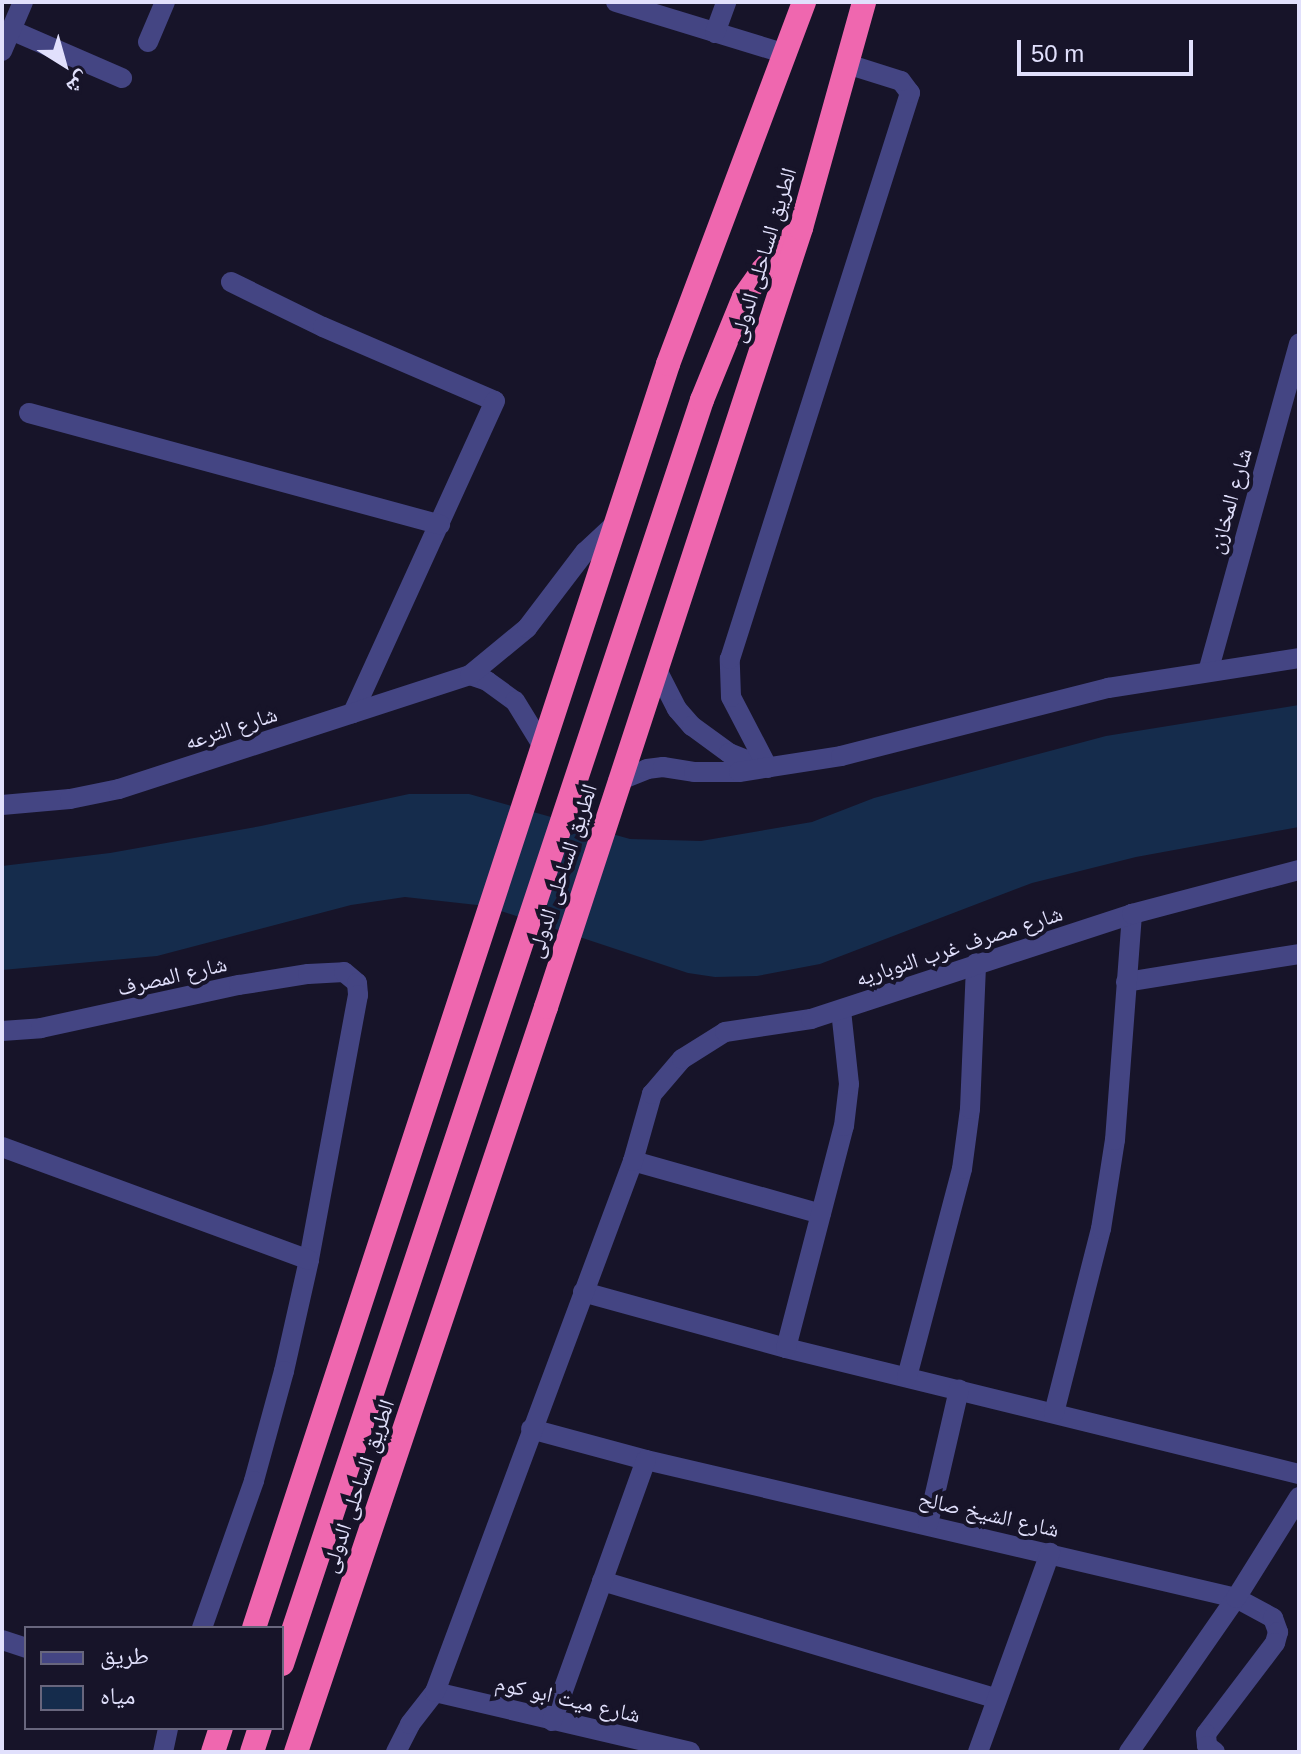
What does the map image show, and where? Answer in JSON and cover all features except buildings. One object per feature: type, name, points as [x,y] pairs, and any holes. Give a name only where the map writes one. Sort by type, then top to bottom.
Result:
[{"type":"highway","name":"الطريق الساحلى الدولى","points":[[255,1626],[668,364],[804,2]]},
{"type":"highway","name":"الطريق الساحلى الدولى","points":[[296,1752],[546,1007],[801,228],[864,2]]},
{"type":"highway","points":[[284,1658],[702,400],[730,325],[762,271],[801,228]]},
{"type":"highway","points":[[213,1752],[220,1730]]},
{"type":"highway","points":[[252,1752],[259,1730]]},
{"type":"street","points":[[2,51],[23,2]]},
{"type":"street","points":[[148,42],[165,2]]},
{"type":"street","points":[[616,2],[786,54]]},
{"type":"street","points":[[715,33],[726,2]]},
{"type":"street","points":[[11,30],[122,78]]},
{"type":"street","points":[[768,768],[731,697],[730,659],[910,93],[901,81],[847,64]]},
{"type":"street","points":[[231,282],[323,327],[494,400],[353,713]]},
{"type":"street","name":"شارع المخازن","points":[[1208,672],[1299,343]]},
{"type":"street","points":[[29,413],[440,525]]},
{"type":"street","name":"شارع الترعه","points":[[2,805],[70,799],[119,789],[470,675],[527,628],[585,552],[614,525]]},
{"type":"street","points":[[618,781],[647,769],[663,767],[717,773],[841,756],[1045,702],[1299,658]]},
{"type":"street","points":[[656,668],[677,709],[692,726],[729,753],[768,768]]},
{"type":"street","points":[[470,675],[487,681],[515,701],[531,722],[542,745]]},
{"type":"street","name":"شارع مصرف غرب النوباريه","points":[[633,1161],[652,1094],[682,1059],[725,1032],[811,1019],[1132,914],[1299,870]]},
{"type":"street","points":[[1054,1413],[1101,1229],[1115,1140],[1132,914]]},
{"type":"street","points":[[1126,982],[1299,954]]},
{"type":"street","points":[[907,1377],[962,1169],[970,1109],[976,963]]},
{"type":"street","name":"شارع المصرف","points":[[2,1031],[56,1025],[239,985],[308,974],[344,972],[351,976],[358,995],[309,1260]]},
{"type":"street","points":[[786,1348],[844,1126],[849,1084],[841,1010]]},
{"type":"street","points":[[2,1147],[309,1260],[284,1371],[254,1481],[203,1626]]},
{"type":"street","points":[[396,1752],[410,1724],[435,1692],[633,1161],[821,1214]]},
{"type":"street","points":[[583,1292],[786,1348],[1299,1474]]},
{"type":"street","points":[[928,1524],[959,1390]]},
{"type":"street","name":"شارع الشيخ صالح","points":[[531,1429],[646,1460],[1236,1598],[1273,1618],[1278,1632],[1275,1643],[1206,1734],[1205,1742],[1215,1752]]},
{"type":"street","points":[[552,1721],[646,1460]]},
{"type":"street","points":[[1129,1752],[1236,1598],[1299,1497]]},
{"type":"street","points":[[978,1752],[1050,1553]]},
{"type":"street","points":[[602,1581],[995,1698]]},
{"type":"street","points":[[2,1640],[24,1647]]},
{"type":"street","name":"شارع ميت ابو كوم","points":[[435,1692],[690,1752]]},
{"type":"street","points":[[163,1752],[168,1730]]},
{"type":"water","points":[[1299,705],[1299,827],[1136,857],[1032,883],[820,964],[757,976],[715,977],[688,973],[486,906],[405,897],[351,905],[157,956],[2,970],[2,866],[110,853],[261,826],[409,794],[469,794],[630,839],[701,841],[812,822],[874,798],[1106,736]]}]
